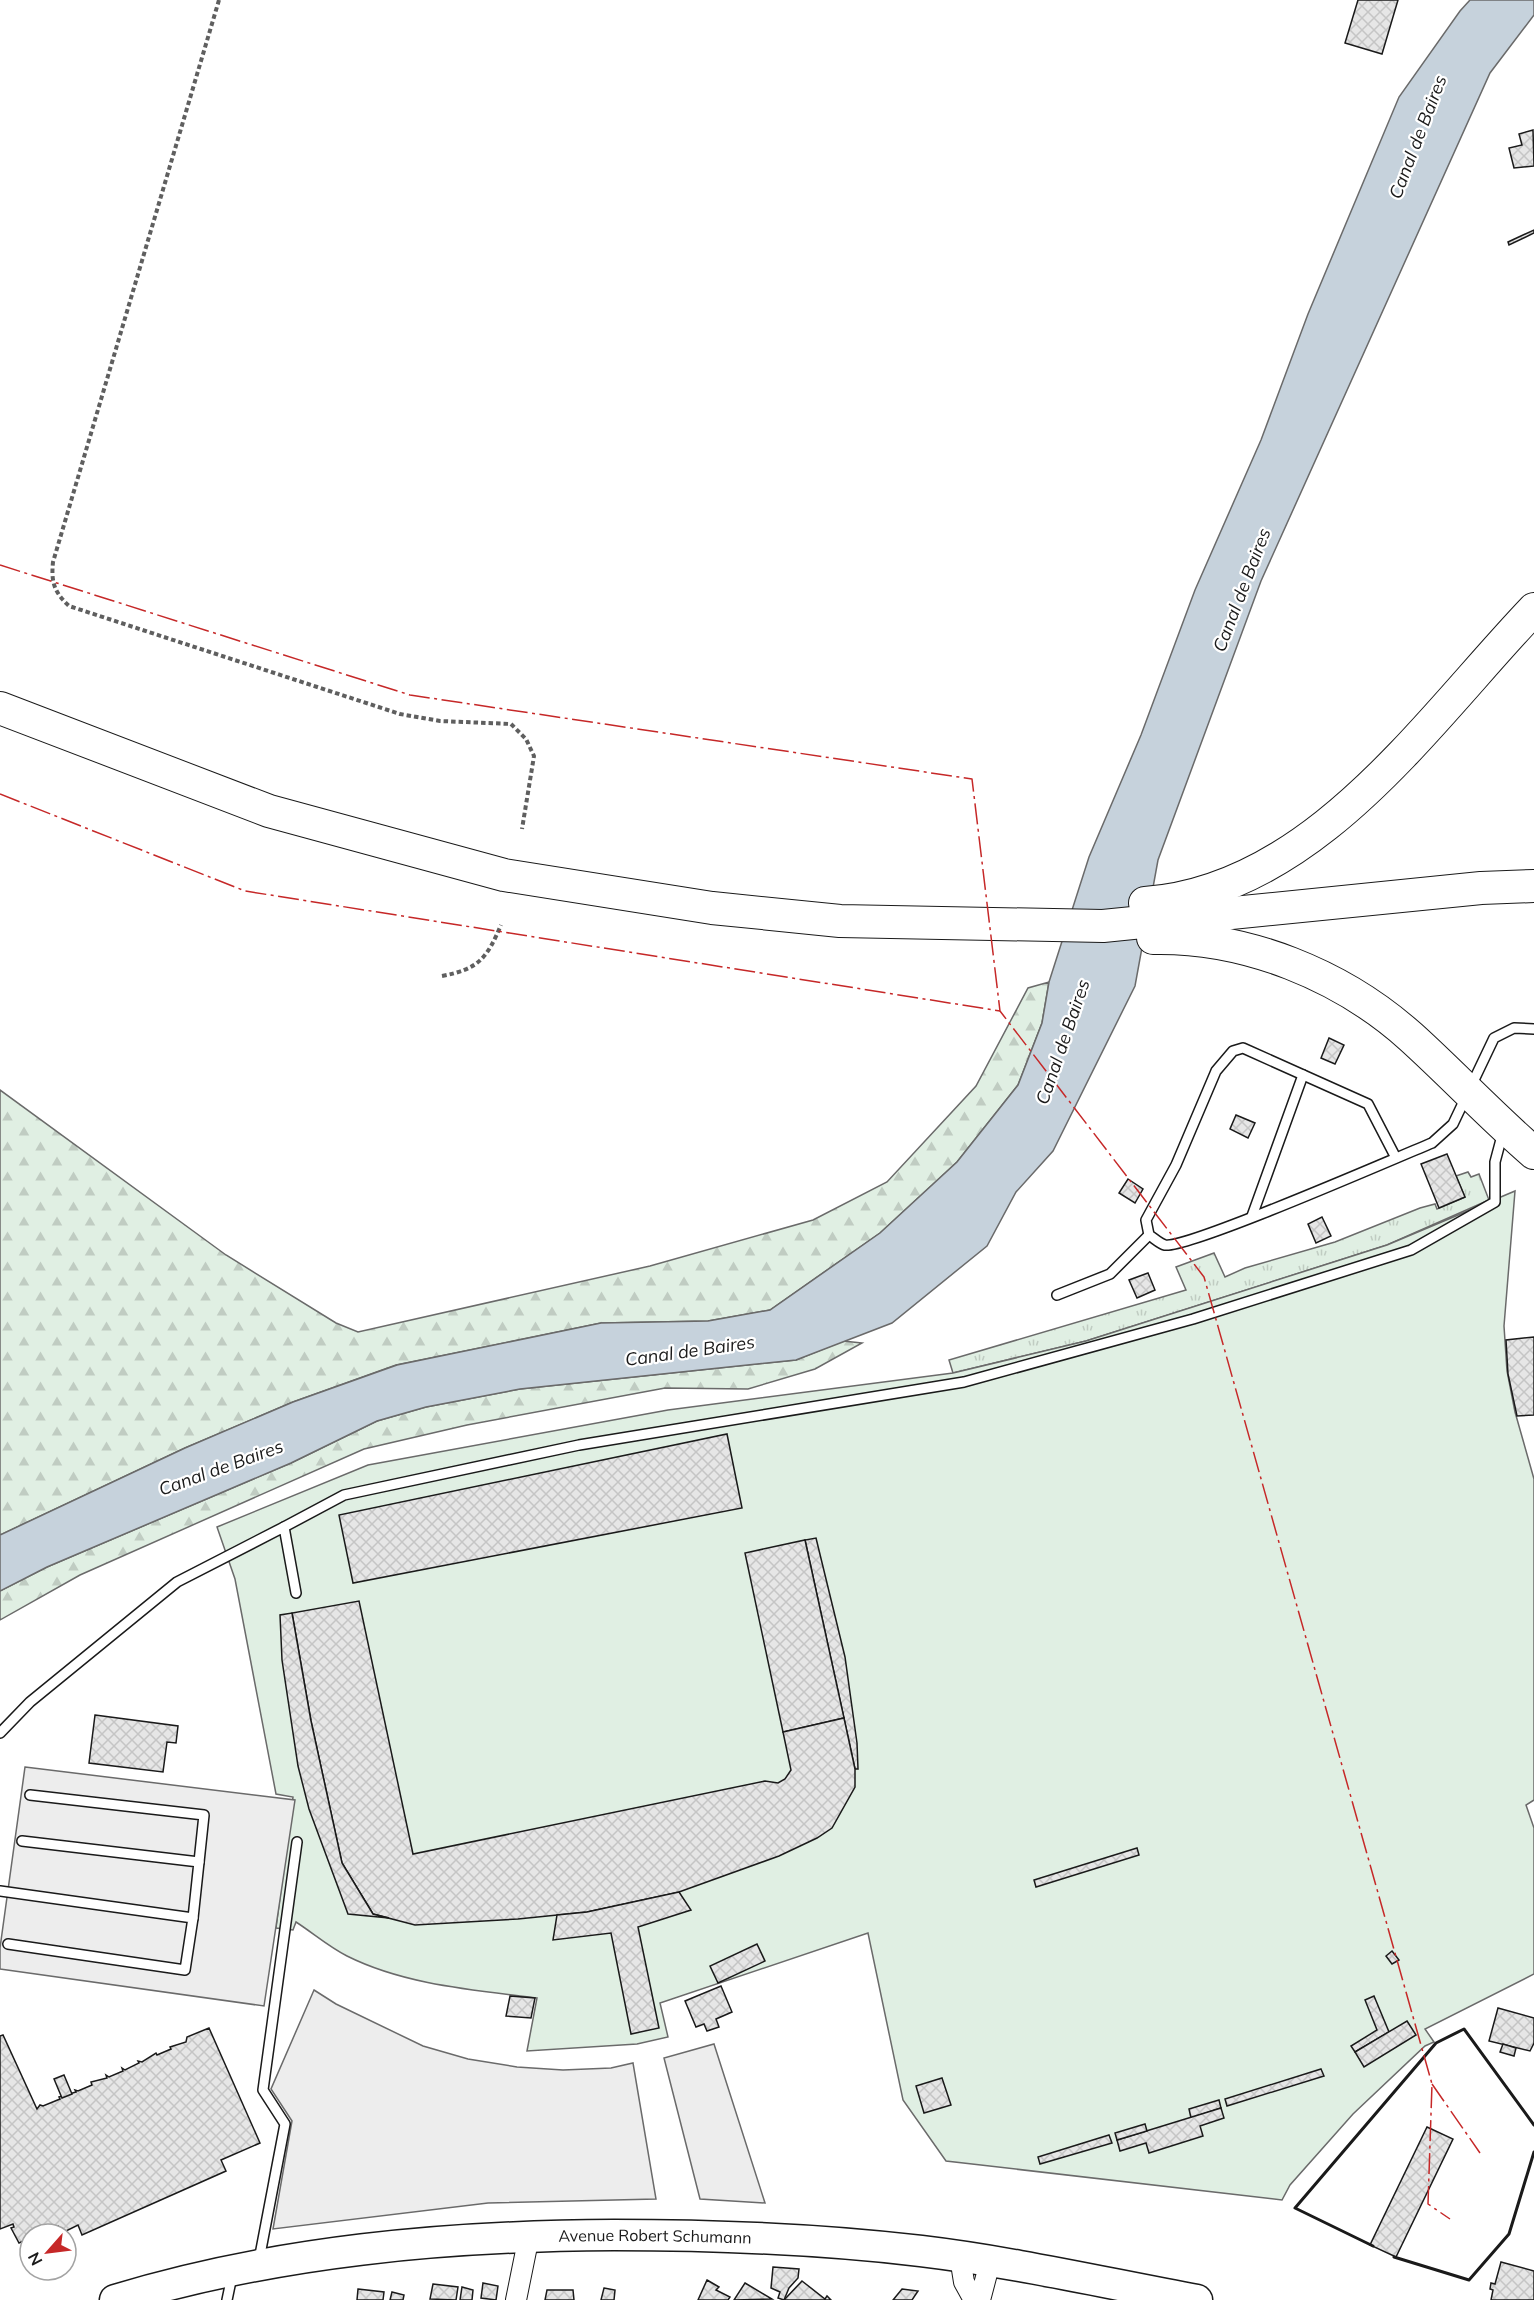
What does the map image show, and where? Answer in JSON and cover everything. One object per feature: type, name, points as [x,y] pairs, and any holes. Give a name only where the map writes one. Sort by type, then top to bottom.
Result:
[{"type":"highway","points":[[1171,920],[1294,850],[1333,821],[1383,774],[1534,609]]},
{"type":"highway","points":[[0,708],[268,811],[504,875],[712,908],[840,921],[927,924],[1041,919],[1171,920],[1229,944],[1298,965],[1380,1012],[1411,1037],[1468,1094],[1534,1153]]},
{"type":"highway","points":[[1481,888],[1534,879]]},
{"type":"highway","points":[[1041,919],[1103,926],[1481,888],[1534,886]]},
{"type":"main road","name":"Avenue Robert Schumann","points":[[115,2300],[246,2267],[376,2246],[529,2236],[659,2235],[796,2240],[960,2257],[1197,2300]]},
{"type":"street","points":[[516,2300],[529,2236]]},
{"type":"street","points":[[960,2257],[964,2282],[974,2300]]},
{"type":"street","points":[[980,2300],[990,2262]]},
{"type":"lane","points":[[1396,1158],[1368,1104],[1243,1048],[1233,1051],[1216,1071],[1176,1165],[1146,1220],[1149,1235],[1165,1245],[1184,1243],[1396,1158],[1432,1143],[1453,1124],[1494,1038],[1514,1028],[1534,1029]]},
{"type":"lane","points":[[1252,1216],[1304,1075]]},
{"type":"lane","points":[[0,1733],[30,1702],[177,1582],[344,1495],[579,1445],[964,1382],[1193,1319],[1411,1250],[1495,1202],[1495,1162],[1504,1126]]},
{"type":"lane","points":[[1058,1295],[1110,1275],[1149,1235]]},
{"type":"lane","points":[[284,1527],[296,1593]]},
{"type":"lane","points":[[8,1944],[185,1970],[193,1918],[204,1815],[30,1795]]},
{"type":"lane","points":[[22,1840],[199,1862]]},
{"type":"lane","points":[[227,2300],[246,2267],[285,2124],[263,2090],[297,1842]]},
{"type":"lane","points":[[0,1891],[193,1918]]},
{"type":"path","points":[[219,0],[75,485],[53,562],[51,580],[59,596],[69,606],[400,714],[440,721],[511,724],[526,739],[534,756],[522,829]]},
{"type":"path","points":[[442,976],[476,965],[490,951],[501,925]]},
{"type":"green space","points":[[1049,982],[1042,1023],[1018,1085],[957,1162],[880,1233],[770,1310],[708,1321],[601,1323],[396,1365],[293,1402],[185,1448],[0,1535],[0,1090],[226,1255],[336,1323],[358,1332],[650,1266],[813,1220],[887,1182],[976,1086],[1028,988]]},
{"type":"green space","points":[[1468,1172],[1471,1177],[1479,1174],[1489,1200],[1387,1245],[1086,1341],[953,1373],[949,1360],[1186,1290],[1176,1267],[1214,1253],[1225,1277],[1245,1268],[1335,1242],[1420,1208],[1435,1204],[1437,1209],[1465,1197],[1456,1176]]},
{"type":"green space","points":[[1515,1191],[1504,1326],[1507,1371],[1515,1412],[1534,1479],[1534,1800],[1526,1805],[1534,1828],[1534,1974],[1425,2029],[1434,2042],[1425,2046],[1353,2114],[1290,2185],[1282,2200],[946,2161],[903,2100],[868,1933],[660,2003],[668,2037],[637,2044],[527,2051],[537,1998],[464,1989],[392,1974],[347,1956],[296,1922],[293,1930],[276,1928],[293,1797],[276,1794],[235,1579],[217,1527],[368,1465],[668,1410],[953,1373],[1086,1341],[1387,1245]]},
{"type":"green space","points":[[843,1341],[862,1343],[815,1369],[748,1389],[665,1388],[467,1425],[364,1449],[80,1575],[0,1620],[0,1591],[47,1567],[291,1463],[377,1421],[426,1407],[520,1389],[796,1360]]},
{"type":"shaded area","points":[[25,1767],[295,1800],[264,2006],[0,1969],[0,1948]]},
{"type":"shaded area","points":[[314,1990],[336,2004],[423,2046],[468,2059],[517,2067],[563,2070],[611,2068],[633,2063],[656,2199],[488,2203],[273,2229],[292,2121],[271,2089]]},
{"type":"shaded area","points":[[714,2044],[765,2203],[700,2199],[664,2058]]},
{"type":"water","name":"Canal de Baires","points":[[1470,0],[1534,0],[1534,15],[1490,73],[1261,581],[1158,860],[1135,986],[1053,1151],[1016,1192],[987,1246],[892,1323],[796,1360],[520,1389],[426,1407],[377,1421],[291,1463],[47,1567],[0,1591],[0,1535],[185,1448],[293,1402],[397,1365],[601,1323],[708,1321],[770,1310],[880,1233],[957,1162],[1018,1085],[1042,1023],[1049,982],[1089,857],[1141,735],[1195,590],[1261,440],[1308,314],[1399,97]]},
{"type":"building","points":[[1358,0],[1398,0],[1382,54],[1345,43]]},
{"type":"building","points":[[1533,130],[1534,166],[1514,168],[1509,148],[1522,145],[1519,134]]},
{"type":"building","points":[[1534,230],[1534,233],[1509,245],[1508,242]]},
{"type":"building","points":[[1329,1038],[1344,1045],[1335,1064],[1321,1058]]},
{"type":"building","points":[[1236,1115],[1255,1123],[1248,1138],[1230,1129]]},
{"type":"building","points":[[1447,1154],[1465,1197],[1439,1208],[1421,1164]]},
{"type":"building","points":[[1128,1179],[1143,1189],[1135,1203],[1119,1193]]},
{"type":"building","points":[[1322,1217],[1331,1236],[1316,1243],[1308,1224]]},
{"type":"building","points":[[1148,1273],[1155,1290],[1137,1298],[1129,1280]]},
{"type":"building","points":[[1534,1337],[1534,1415],[1517,1416],[1508,1374],[1506,1340]]},
{"type":"building","points":[[727,1434],[742,1508],[353,1583],[339,1515]]},
{"type":"building","points":[[816,1538],[845,1657],[857,1743],[858,1769],[855,1769],[805,1540]]},
{"type":"building","points":[[805,1540],[844,1718],[783,1732],[745,1553]]},
{"type":"building","points":[[359,1601],[413,1854],[765,1781],[778,1783],[785,1779],[791,1770],[783,1732],[844,1718],[855,1769],[855,1787],[832,1828],[817,1838],[779,1856],[679,1892],[587,1912],[518,1919],[415,1925],[373,1914],[342,1863],[311,1721],[292,1613]]},
{"type":"building","points":[[292,1613],[311,1721],[342,1863],[373,1914],[389,1918],[348,1914],[309,1809],[298,1766],[282,1660],[280,1615]]},
{"type":"building","points":[[95,1715],[178,1726],[176,1743],[167,1742],[163,1772],[89,1763]]},
{"type":"building","points":[[1137,1848],[1139,1855],[1036,1887],[1034,1880]]},
{"type":"building","points":[[679,1892],[691,1910],[638,1927],[659,2028],[631,2034],[611,1933],[553,1940],[557,1915],[587,1912]]},
{"type":"building","points":[[757,1944],[765,1961],[718,1983],[710,1966]]},
{"type":"building","points":[[1392,1951],[1399,1960],[1392,1964],[1386,1956]]},
{"type":"building","points":[[721,1986],[732,2012],[716,2019],[719,2027],[707,2031],[704,2024],[696,2027],[685,2001]]},
{"type":"building","points":[[510,1996],[535,1998],[531,2018],[506,2016]]},
{"type":"building","points":[[1374,1996],[1389,2032],[1355,2052],[1351,2046],[1377,2030],[1365,2000]]},
{"type":"building","points":[[1498,2008],[1534,2018],[1534,2043],[1530,2051],[1489,2041]]},
{"type":"building","points":[[1407,2021],[1416,2035],[1364,2067],[1355,2052]]},
{"type":"building","points":[[209,2028],[260,2143],[221,2160],[226,2171],[82,2235],[78,2222],[18,2222],[18,2241],[11,2228],[14,2227],[13,2224],[0,2229],[0,2036],[3,2035],[37,2109],[40,2105],[43,2106],[60,2099],[59,2097],[76,2092],[75,2090],[78,2091],[92,2085],[91,2082],[107,2078],[106,2075],[109,2077],[123,2071],[122,2068],[125,2070],[139,2063],[138,2061],[142,2062],[156,2053],[157,2055],[171,2049],[170,2047],[186,2042],[187,2037]]},
{"type":"building","points":[[1503,2044],[1516,2048],[1514,2056],[1500,2052]]},
{"type":"building","points":[[1321,2069],[1324,2076],[1227,2106],[1225,2099]]},
{"type":"building","points":[[64,2075],[72,2094],[62,2098],[54,2079]]},
{"type":"building","points":[[942,2078],[951,2105],[924,2113],[916,2086]]},
{"type":"building","points":[[1219,2100],[1221,2108],[1191,2118],[1189,2109]]},
{"type":"building","points":[[1221,2108],[1224,2118],[1200,2126],[1203,2136],[1149,2153],[1146,2143],[1120,2151],[1117,2140]]},
{"type":"building","points":[[1145,2124],[1147,2131],[1117,2140],[1115,2133]]},
{"type":"building","points":[[1427,2127],[1453,2139],[1396,2257],[1370,2245]]},
{"type":"building","points":[[1109,2135],[1112,2143],[1040,2164],[1038,2157]]},
{"type":"building","points":[[1501,2262],[1534,2271],[1534,2300],[1491,2300],[1493,2290],[1490,2289],[1491,2283],[1495,2284]]},
{"type":"building","points":[[773,2267],[799,2269],[798,2278],[789,2288],[784,2300],[778,2298],[780,2292],[771,2288]]},
{"type":"building","points":[[707,2280],[719,2287],[716,2290],[730,2297],[728,2300],[698,2300]]},
{"type":"building","points":[[802,2281],[825,2299],[827,2296],[831,2300],[784,2300]]},
{"type":"building","points":[[483,2283],[498,2286],[496,2300],[481,2298]]},
{"type":"building","points":[[745,2283],[772,2299],[734,2300]]},
{"type":"building","points":[[433,2284],[458,2287],[456,2300],[430,2299]]},
{"type":"building","points":[[462,2287],[473,2290],[472,2300],[460,2300]]},
{"type":"building","points":[[604,2288],[615,2290],[614,2300],[601,2300]]},
{"type":"building","points":[[358,2289],[384,2292],[383,2300],[357,2300]]},
{"type":"building","points":[[902,2289],[918,2291],[912,2300],[893,2300]]},
{"type":"building","points":[[547,2290],[573,2290],[574,2300],[545,2300]]},
{"type":"building","points":[[392,2292],[404,2295],[403,2300],[390,2300]]},
{"type":"wall","points":[[1373,2246],[1295,2208],[1436,2043],[1464,2029],[1534,2125]]},
{"type":"wall","points":[[1394,2257],[1469,2280],[1509,2234],[1534,2152]]},
{"type":"power","points":[[0,565],[410,695],[972,779],[1000,1011],[1204,1277],[1432,2084],[1428,2204],[1450,2219]]},
{"type":"power","points":[[0,794],[245,891],[1000,1011]]},
{"type":"power","points":[[1432,2084],[1480,2153]]}]
